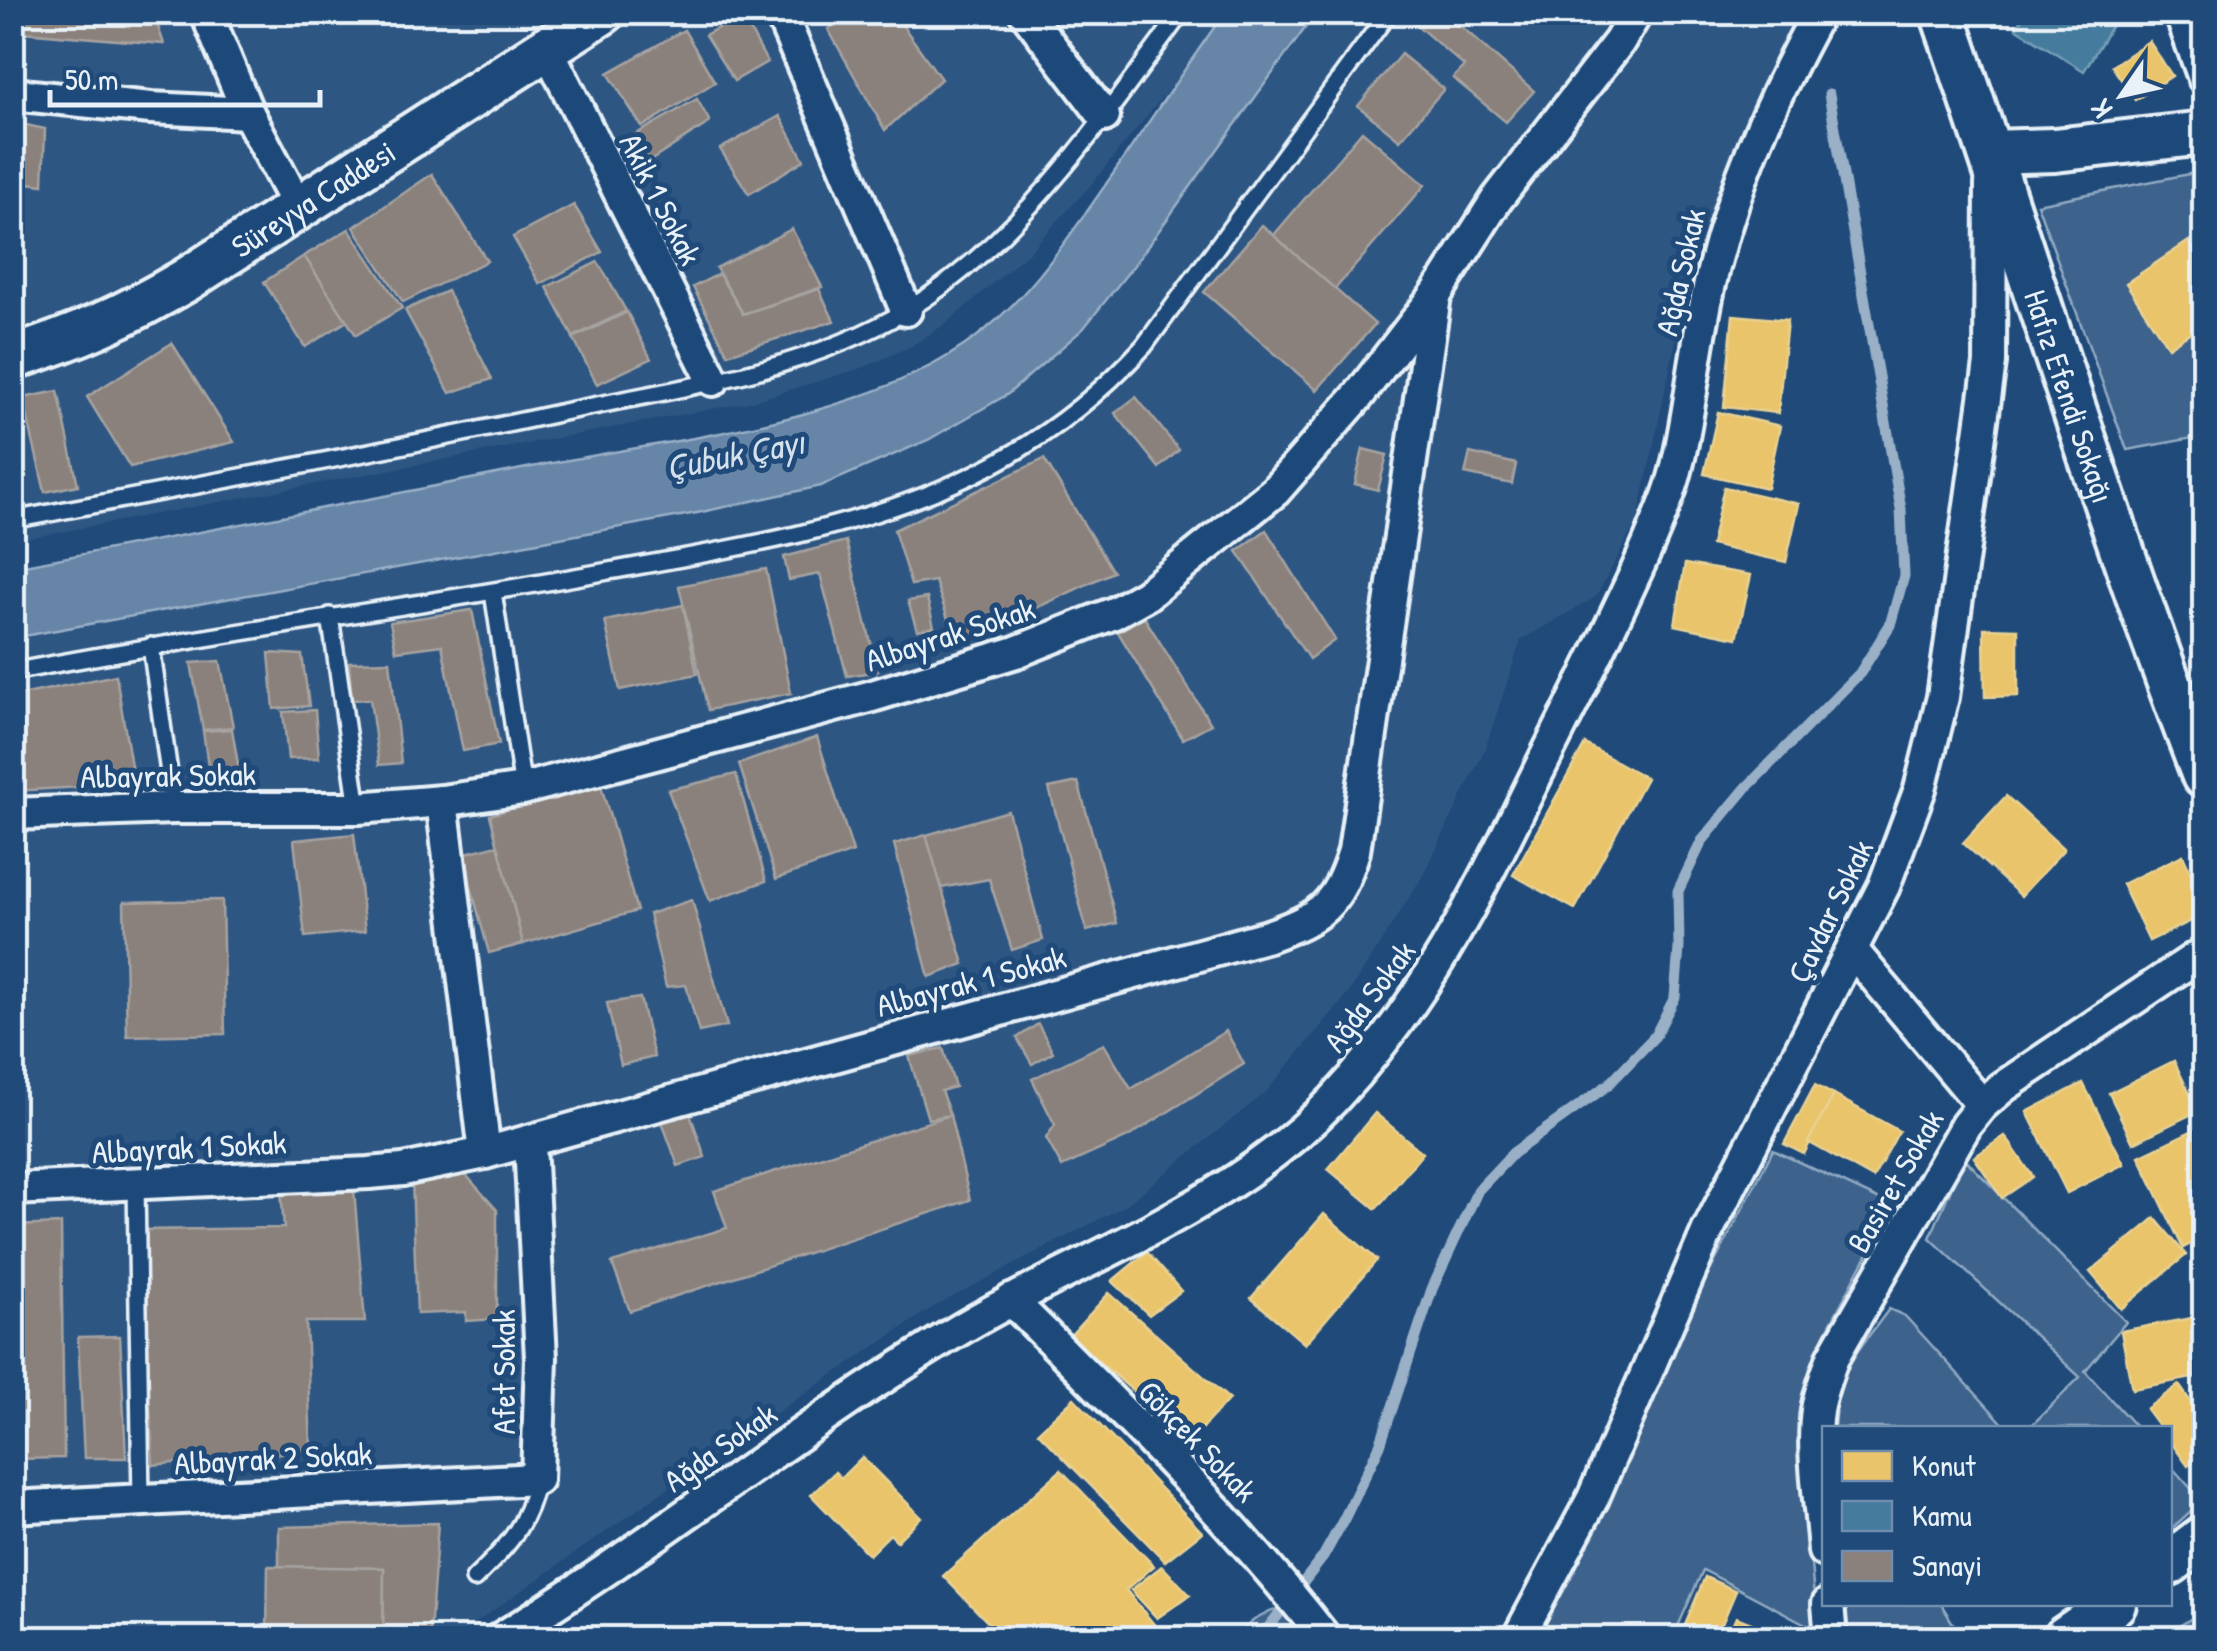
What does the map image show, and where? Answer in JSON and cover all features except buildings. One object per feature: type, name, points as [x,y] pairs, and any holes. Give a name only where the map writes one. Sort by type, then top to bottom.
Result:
[{"type":"street","points":[[206,12],[248,113],[299,208]]},
{"type":"street","name":"Süreyya Caddesi","points":[[12,358],[72,339],[124,316],[603,12]]},
{"type":"street","points":[[780,12],[906,310]]},
{"type":"street","points":[[1024,12],[1104,116]]},
{"type":"street","name":"Albayrak Sokak","points":[[12,814],[174,808],[358,808],[523,789],[887,691],[1016,652],[1114,613],[1146,595],[1275,492],[1359,395],[1435,296],[1496,200],[1619,42],[1636,12]]},
{"type":"street","name":"Ağda Sokak","points":[[500,1638],[899,1366],[1010,1300],[1238,1178],[1289,1142],[1380,1046],[1424,988],[1473,904],[1617,612],[1665,504],[1678,465],[1709,289],[1729,211],[1768,110],[1818,12]]},
{"type":"street","name":"Hafız Efendi Sokağı","points":[[1942,12],[2086,448],[2204,776]]},
{"type":"street","points":[[2180,12],[2204,78]]},
{"type":"street","name":"Akik 1 Sokak","points":[[547,48],[713,380]]},
{"type":"street","points":[[12,94],[248,113]]},
{"type":"street","points":[[1991,152],[2055,150],[2204,133]]},
{"type":"street","name":"Çavdar Sokak","points":[[1518,1638],[1593,1498],[1708,1230],[1884,886],[1934,741],[1990,363],[1991,152]]},
{"type":"street","name":"Albayrak 1 Sokak","points":[[12,1188],[403,1170],[484,1154],[1304,923],[1326,908],[1343,886],[1363,802],[1435,296]]},
{"type":"street","points":[[442,801],[484,1154]]},
{"type":"street","points":[[1852,950],[1982,1105]]},
{"type":"street","name":"Basiret Sokak","points":[[1822,1511],[1817,1410],[1833,1357],[1966,1125],[2003,1087],[2204,952]]},
{"type":"street","name":"Afet Sokak","points":[[530,1143],[541,1358],[537,1479]]},
{"type":"street","name":"Gökçek Sokak","points":[[1010,1300],[1207,1499],[1325,1638]]},
{"type":"street","name":"Albayrak 2 Sokak","points":[[12,1508],[537,1479]]},
{"type":"street","points":[[2172,1561],[2204,1537]]},
{"type":"street","points":[[1828,1606],[1831,1638]]},
{"type":"street","points":[[2065,1638],[2111,1606]]},
{"type":"lane","points":[[12,520],[403,447],[797,358],[906,310],[982,255],[1016,222],[1104,116],[1182,12]]},
{"type":"lane","points":[[12,672],[732,549],[880,511],[956,483],[1053,428],[1106,388],[1144,346],[1389,12]]},
{"type":"lane","points":[[493,592],[523,789]]},
{"type":"lane","points":[[330,616],[358,808]]},
{"type":"lane","points":[[151,646],[174,808]]},
{"type":"lane","points":[[136,1184],[141,1500]]},
{"type":"lane","name":"Afet Sokak","points":[[474,1580],[518,1533],[532,1506],[537,1479]]},
{"type":"shaded area","points":[[13,13],[1225,13],[1187,67],[1090,186],[1029,252],[947,323],[911,346],[865,367],[749,402],[13,541]]},
{"type":"shaded area","points":[[1316,13],[1807,13],[1718,193],[1686,292],[1638,519],[1596,597],[1521,640],[1485,749],[1424,874],[1348,994],[1266,1092],[1126,1205],[930,1309],[454,1638],[13,1638],[13,638],[697,513],[821,486],[928,440],[1008,394],[1083,329],[1135,265]]},
{"type":"shaded area","points":[[2204,171],[2204,436],[2127,450],[2037,204]]},
{"type":"shaded area","points":[[1773,1150],[1893,1206],[1825,1334],[1802,1396],[1799,1432],[1817,1630],[1703,1570],[1675,1633],[1686,1638],[1537,1638],[1593,1534],[1689,1312]]},
{"type":"shaded area","points":[[1964,1158],[2126,1322],[2085,1371],[2135,1426],[2031,1426],[2080,1377],[1930,1238]]},
{"type":"shaded area","points":[[1889,1309],[1905,1316],[2005,1426],[1834,1426],[1839,1391],[1858,1351]]},
{"type":"shaded area","points":[[2172,1467],[2202,1501],[2172,1528]]},
{"type":"shaded area","points":[[1846,1606],[1942,1606],[1962,1638],[1849,1638]]},
{"type":"shaded area","points":[[1274,1610],[1295,1621],[1293,1638],[1233,1638],[1254,1620]]},
{"type":"shaded area","points":[[2204,1610],[2204,1638],[2161,1638]]},
{"type":"water","name":"Çubuk Çayı","points":[[1225,12],[1316,13],[1134,265],[1083,329],[1008,394],[928,440],[821,486],[697,513],[13,638],[13,567],[764,424],[819,410],[920,371],[965,345],[1028,288],[1081,220]]},
{"type":"waterway","points":[[1254,1638],[1268,1628],[1323,1557],[1344,1519],[1380,1445],[1432,1289],[1478,1190],[1513,1153],[1608,1085],[1655,1036],[1675,997],[1678,891],[1702,841],[1747,787],[1860,673],[1890,625],[1904,576],[1901,509],[1829,94]]}]
